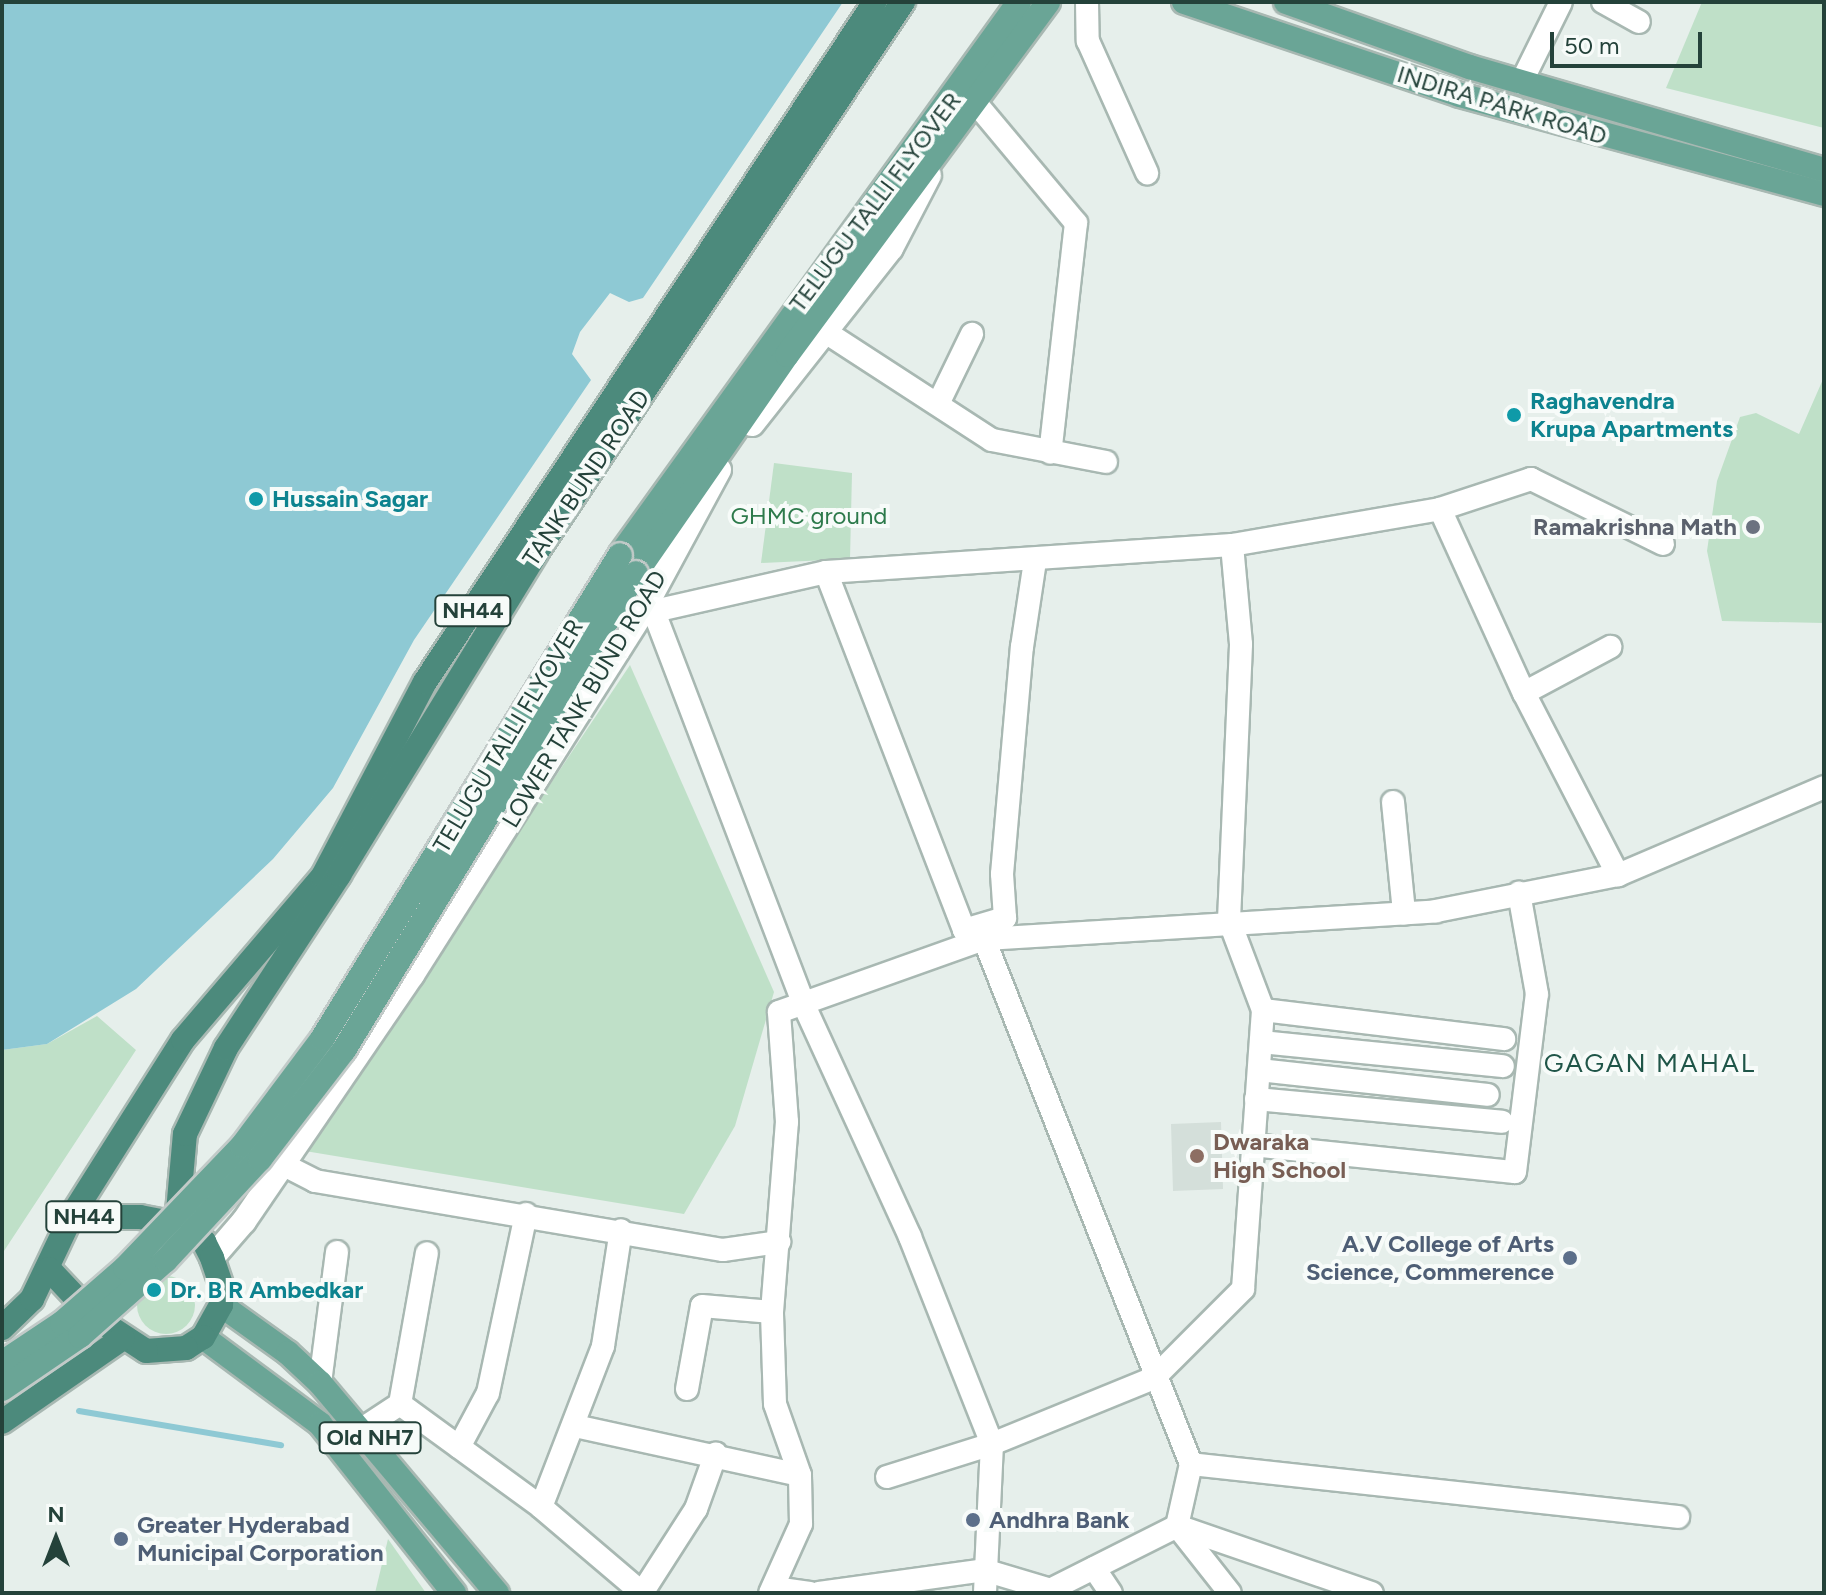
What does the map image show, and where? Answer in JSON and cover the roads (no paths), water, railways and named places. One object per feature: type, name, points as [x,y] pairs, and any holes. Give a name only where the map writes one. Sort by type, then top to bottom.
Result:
[{"type":"highway","name":"NH44","points":[[2,1328],[32,1299],[49,1269],[71,1217],[183,1040],[323,876],[425,682],[875,2]]},
{"type":"highway","name":"TANK BUND ROAD","points":[[177,1223],[185,1134],[226,1048],[339,875],[536,553],[903,2]]},
{"type":"highway","name":"NH44","points":[[71,1217],[140,1217],[177,1223]]},
{"type":"highway","points":[[177,1223],[204,1242],[222,1287],[221,1305],[203,1337]]},
{"type":"highway","name":"NH44","points":[[49,1269],[123,1338],[146,1351],[166,1353],[203,1337]]},
{"type":"highway","points":[[2,1422],[123,1338]]},
{"type":"main road","name":"TELUGU TALLI FLYOVER","points":[[2,1363],[62,1323],[125,1268],[242,1146],[322,1039],[770,342],[1019,2]]},
{"type":"main road","points":[[974,101],[1048,2]]},
{"type":"main road","name":"INDIRA PARK ROAD","points":[[1184,2],[1460,95],[1824,194]]},
{"type":"main road","name":"INDIRA PARK ROAD","points":[[1286,2],[1521,83],[1824,170]]},
{"type":"main road","name":"TELUGU TALLI FLYOVER","points":[[2,1389],[80,1336],[155,1270],[260,1159],[344,1050],[628,564],[974,101]]},
{"type":"main road","name":"LOWER TANK BUND ROAD","points":[[212,1258],[284,1165],[648,613],[721,467],[891,248],[949,137]]},
{"type":"main road","name":"Old NH7","points":[[221,1305],[320,1383],[362,1429],[497,1593]]},
{"type":"main road","points":[[238,1360],[238,1344],[255,1329]]},
{"type":"main road","name":"Old NH7","points":[[203,1337],[238,1360],[320,1424],[454,1593]]},
{"type":"street","points":[[1087,2],[1088,41],[1147,173]]},
{"type":"street","points":[[1521,83],[1561,2]]},
{"type":"street","points":[[1603,2],[1639,22]]},
{"type":"street","points":[[974,101],[1076,223],[1050,453]]},
{"type":"street","points":[[824,331],[992,440],[1106,462]]},
{"type":"street","points":[[938,404],[972,334]]},
{"type":"street","points":[[985,1582],[992,1444],[910,1237],[803,1003],[648,613],[826,572],[1035,561],[1232,545],[1440,509],[1531,479],[1663,544]]},
{"type":"street","points":[[1440,509],[1524,693],[1618,875]]},
{"type":"street","points":[[887,1477],[992,1444],[1154,1378],[1243,1289],[1263,1010],[1229,920],[1241,644],[1232,545]]},
{"type":"street","points":[[810,1593],[772,1590],[801,1524],[800,1475],[775,1404],[772,1312],[787,1122],[779,1012],[974,934],[1005,918],[1002,874],[1022,647],[1035,561]]},
{"type":"street","points":[[826,572],[1191,1464],[1177,1526]]},
{"type":"street","points":[[1524,693],[1610,647]]},
{"type":"street","points":[[974,934],[1404,913],[1618,875],[1824,787]]},
{"type":"street","points":[[1393,802],[1404,913]]},
{"type":"street","points":[[1252,1145],[1515,1172],[1537,994],[1519,893]]},
{"type":"street","points":[[1263,1010],[1504,1039]]},
{"type":"street","points":[[1261,1042],[1503,1066]]},
{"type":"street","points":[[1259,1070],[1488,1095]]},
{"type":"street","points":[[1256,1099],[1502,1122]]},
{"type":"street","points":[[284,1165],[315,1181],[621,1230],[723,1250],[779,1242]]},
{"type":"street","points":[[459,1447],[488,1393],[526,1214]]},
{"type":"street","points":[[541,1507],[575,1426],[603,1346],[621,1230]]},
{"type":"street","points":[[320,1383],[337,1252]]},
{"type":"street","points":[[362,1429],[400,1404],[427,1253]]},
{"type":"street","points":[[687,1389],[702,1306],[772,1312]]},
{"type":"street","points":[[400,1404],[541,1507],[642,1593],[696,1509],[716,1453]]},
{"type":"street","points":[[575,1426],[716,1453],[800,1475]]},
{"type":"street","points":[[1191,1464],[1678,1517]]},
{"type":"street","points":[[1177,1526],[1230,1593]]},
{"type":"street","points":[[819,1593],[985,1582],[1047,1591],[1177,1526],[1372,1593]]},
{"type":"street","points":[[1094,1568],[1111,1593]]},
{"type":"water","name":"Hussain Sagar","points":[[2,2],[843,2],[643,298],[629,302],[610,293],[580,332],[572,354],[591,380],[414,640],[333,788],[273,859],[136,989],[47,1044],[2,1050]]},
{"type":"waterway","points":[[79,1411],[281,1445]]},
{"type":"place","name":"Raghavendra Krupa Apartments","points":[[1514,415]]},
{"type":"place","name":"Hussain Sagar","points":[[256,499]]},
{"type":"place","name":"Ramakrishna Math","points":[[1753,527]]},
{"type":"place","name":"Dwaraka High School","points":[[1197,1156]]},
{"type":"place","name":"A.V College of Arts Science, Commerence","points":[[1570,1258]]},
{"type":"place","name":"Dr. B R Ambedkar","points":[[154,1290]]},
{"type":"place","name":"Andhra Bank","points":[[973,1520]]},
{"type":"place","name":"Greater Hyderabad Municipal Corporation","points":[[121,1539]]},
{"type":"district","name":"GAGAN MAHAL","points":[[1650,1064]]},
{"type":"park label","name":"GHMC ground","points":[[809,516]]}]
